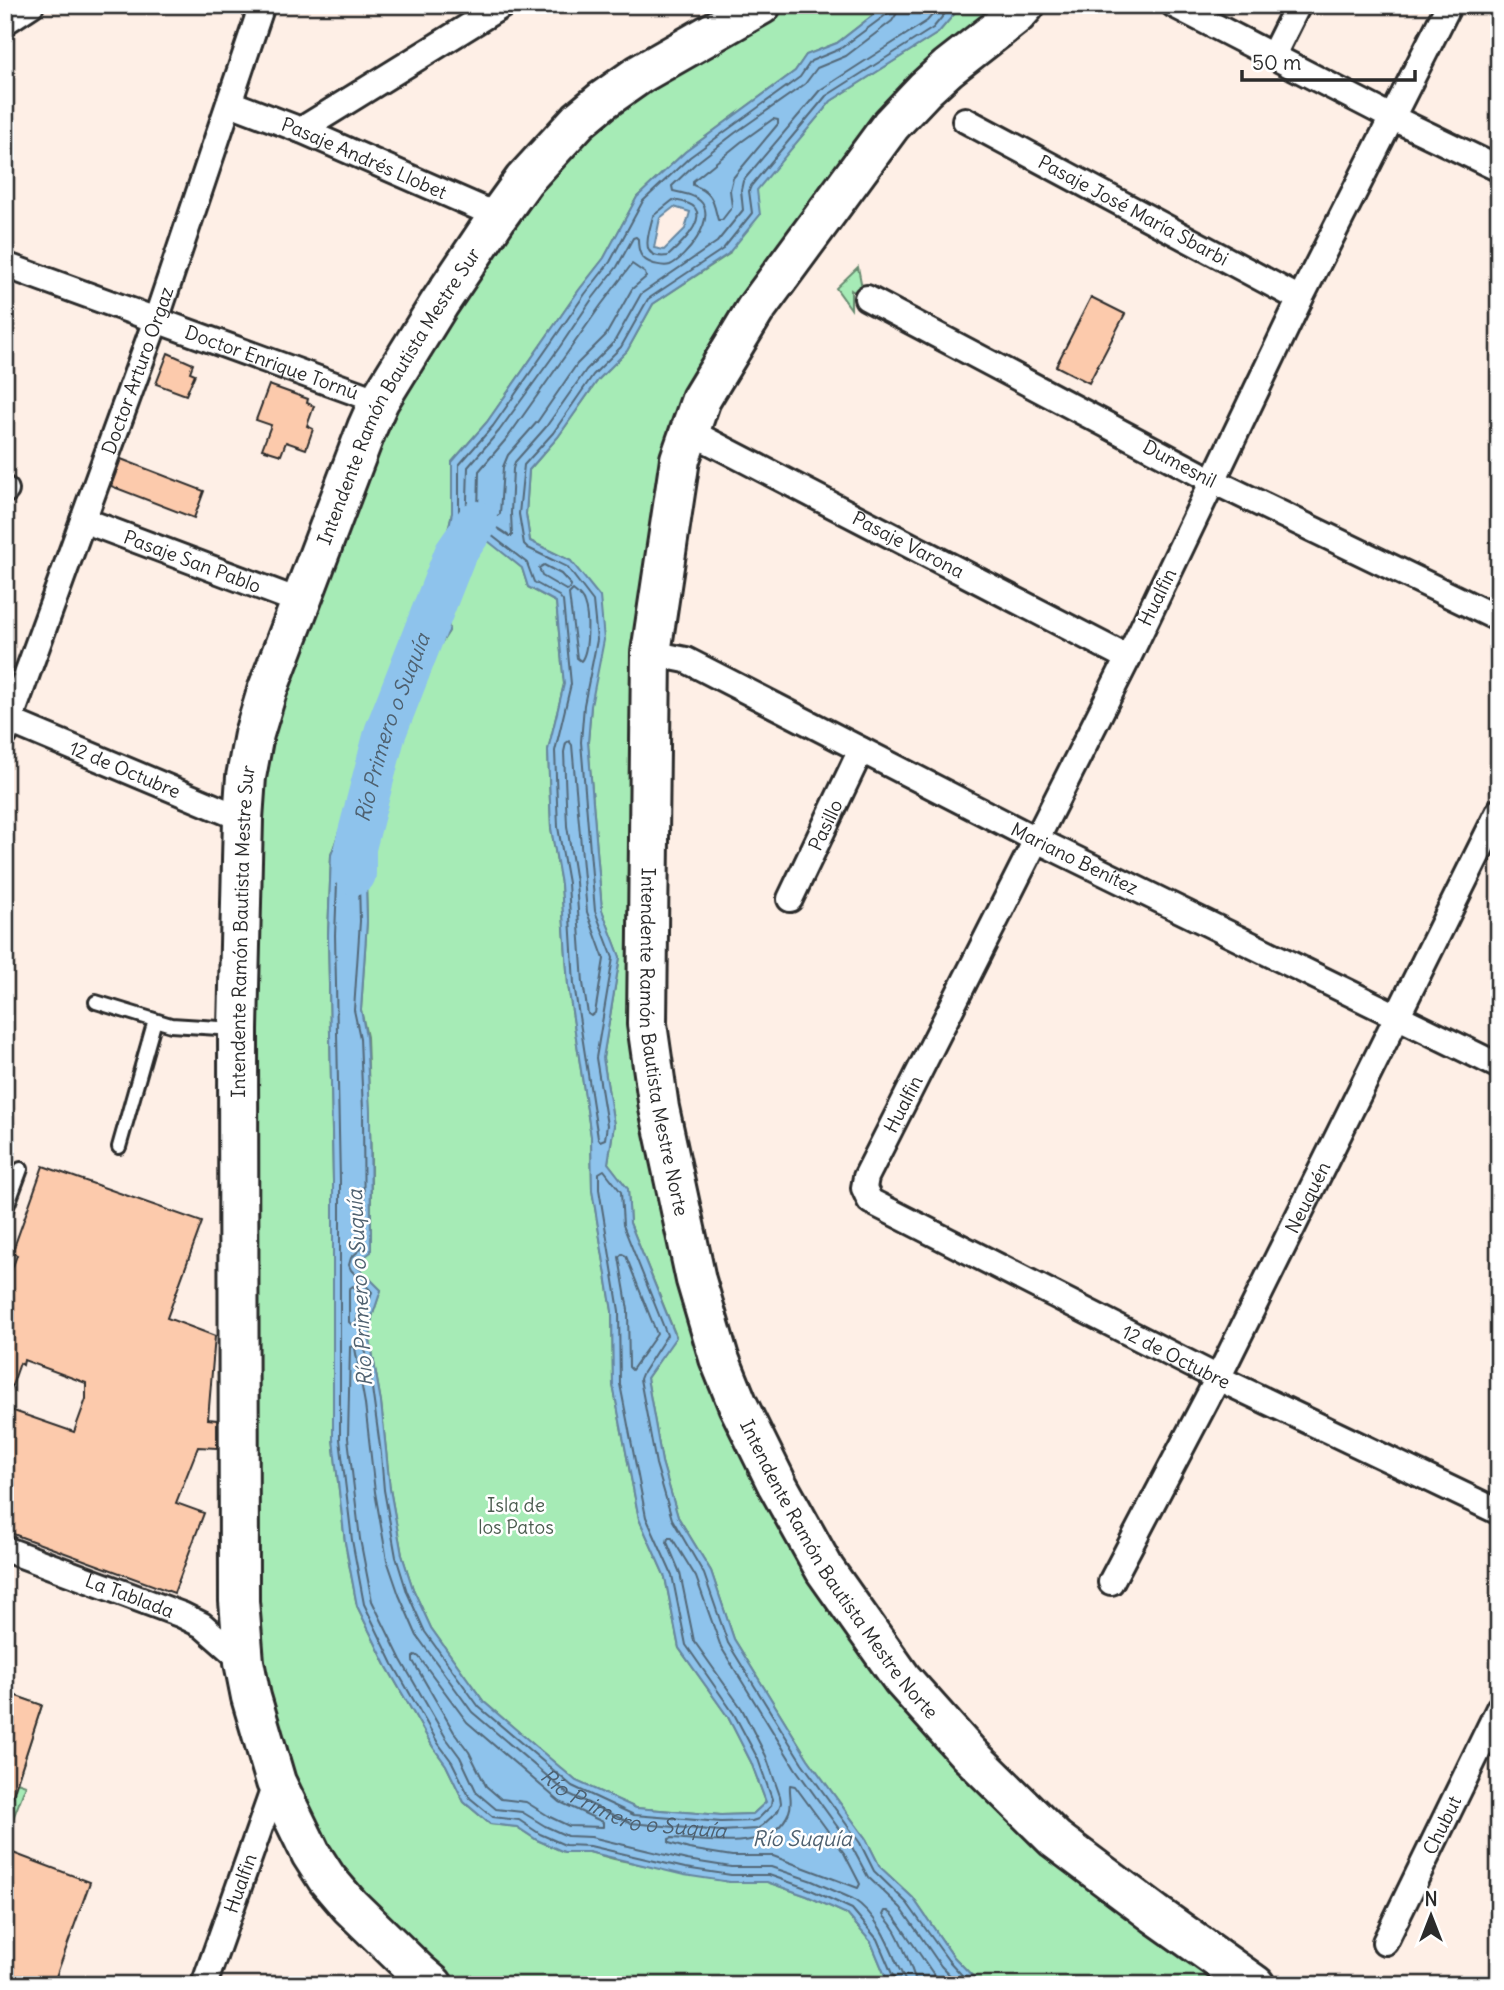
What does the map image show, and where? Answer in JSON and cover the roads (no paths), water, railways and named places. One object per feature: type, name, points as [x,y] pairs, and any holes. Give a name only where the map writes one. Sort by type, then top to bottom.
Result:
[{"type":"main road","name":"Intendente Ramón Bautista Mestre Sur","points":[[433,1985],[350,1906],[327,1879],[311,1854],[276,1782],[251,1697],[244,1662],[239,1588],[238,1029],[246,777],[254,734],[267,691],[379,401],[439,304],[523,180],[579,120],[640,74],[761,5]]},
{"type":"main road","name":"Intendente Ramón Bautista Mestre Norte","points":[[1025,5],[925,89],[891,125],[755,310],[701,399],[689,431],[680,458],[651,653],[647,1024],[659,1108],[696,1280],[719,1359],[738,1405],[777,1484],[825,1570],[902,1679],[968,1753],[1055,1839],[1255,1985]]},
{"type":"street","points":[[5,22],[31,5]]},
{"type":"street","name":"Doctor Arturo Orgaz","points":[[7,725],[156,320],[262,5]]},
{"type":"street","points":[[301,130],[503,5]]},
{"type":"street","points":[[1174,5],[1391,117],[1499,169]]},
{"type":"street","points":[[1273,55],[1298,5]]},
{"type":"street","name":"Hualfin","points":[[864,1188],[866,1177],[1128,658],[1300,299],[1449,5]]},
{"type":"street","name":"Pasaje Andrés Llobet","points":[[230,103],[301,130],[498,216]]},
{"type":"street","name":"Pasaje José María Sbarbi","points":[[965,120],[1300,299]]},
{"type":"street","name":"Doctor Enrique Tornú","points":[[5,265],[379,401]]},
{"type":"street","name":"Dumesnil","points":[[867,298],[1213,481],[1499,619]]},
{"type":"street","name":"Pasaje Varona","points":[[689,431],[1128,658]]},
{"type":"street","name":"Pasaje San Pablo","points":[[83,520],[302,602]]},
{"type":"street","name":"Mariano Benítez","points":[[651,653],[686,660],[1037,840],[1499,1066]]},
{"type":"street","name":"12 de Octubre","points":[[7,725],[243,818]]},
{"type":"street","name":"Pasillo","points":[[790,899],[861,750]]},
{"type":"street","name":"Neuquén","points":[[1111,1582],[1218,1378],[1499,811]]},
{"type":"street","name":"12 de Octubre","points":[[864,1188],[870,1201],[1218,1378],[1499,1511]]},
{"type":"street","name":"La Tablada","points":[[5,1549],[182,1615],[202,1625],[244,1662]]},
{"type":"street","name":"Chubut","points":[[1385,1942],[1499,1708]]},
{"type":"street","name":"Hualfin","points":[[204,1985],[276,1782]]},
{"type":"lane","points":[[96,1002],[171,1025],[238,1029]]},
{"type":"lane","points":[[119,1147],[155,1020]]},
{"type":"lane","points":[[5,1212],[21,1168]]},
{"type":"water","name":"Río Suquía","points":[[886,5],[962,5],[938,33],[831,101],[757,190],[760,215],[728,254],[653,304],[627,351],[598,380],[558,437],[529,470],[526,514],[530,541],[571,561],[600,597],[604,640],[591,706],[588,742],[602,910],[620,957],[603,1058],[614,1125],[608,1163],[628,1189],[630,1223],[676,1337],[647,1378],[662,1462],[678,1517],[711,1571],[734,1639],[808,1759],[866,1839],[880,1867],[913,1898],[953,1956],[981,1985],[892,1985],[886,1978],[871,1942],[847,1914],[767,1882],[730,1882],[684,1875],[589,1852],[564,1852],[517,1827],[490,1824],[464,1802],[446,1765],[387,1667],[357,1606],[345,1542],[333,1439],[333,1180],[328,935],[331,855],[376,706],[405,647],[420,592],[447,535],[452,513],[452,462],[487,422],[604,258],[637,197],[685,152],[795,71],[806,55],[837,43]],"holes":[[[674,207],[690,212],[685,229],[664,250],[654,248],[660,218]],[[488,541],[522,568],[528,587],[556,602],[564,684],[548,750],[551,828],[561,884],[568,985],[591,1136],[592,1190],[612,1311],[613,1385],[639,1519],[665,1577],[679,1648],[728,1717],[751,1762],[766,1802],[753,1814],[721,1815],[636,1808],[576,1781],[484,1702],[431,1628],[413,1589],[402,1555],[390,1489],[381,1402],[370,1340],[372,1317],[381,1290],[355,1264],[371,1252],[370,1111],[366,1037],[361,1010],[367,921],[367,855],[362,823],[366,785],[377,749],[449,631],[443,575],[462,555]]]},
{"type":"waterway","name":"Río Primero o Suquía","points":[[355,874],[355,848],[385,733],[455,554],[477,522]]},
{"type":"park label","name":"Isla de los Patos","points":[[516,1516]]}]
